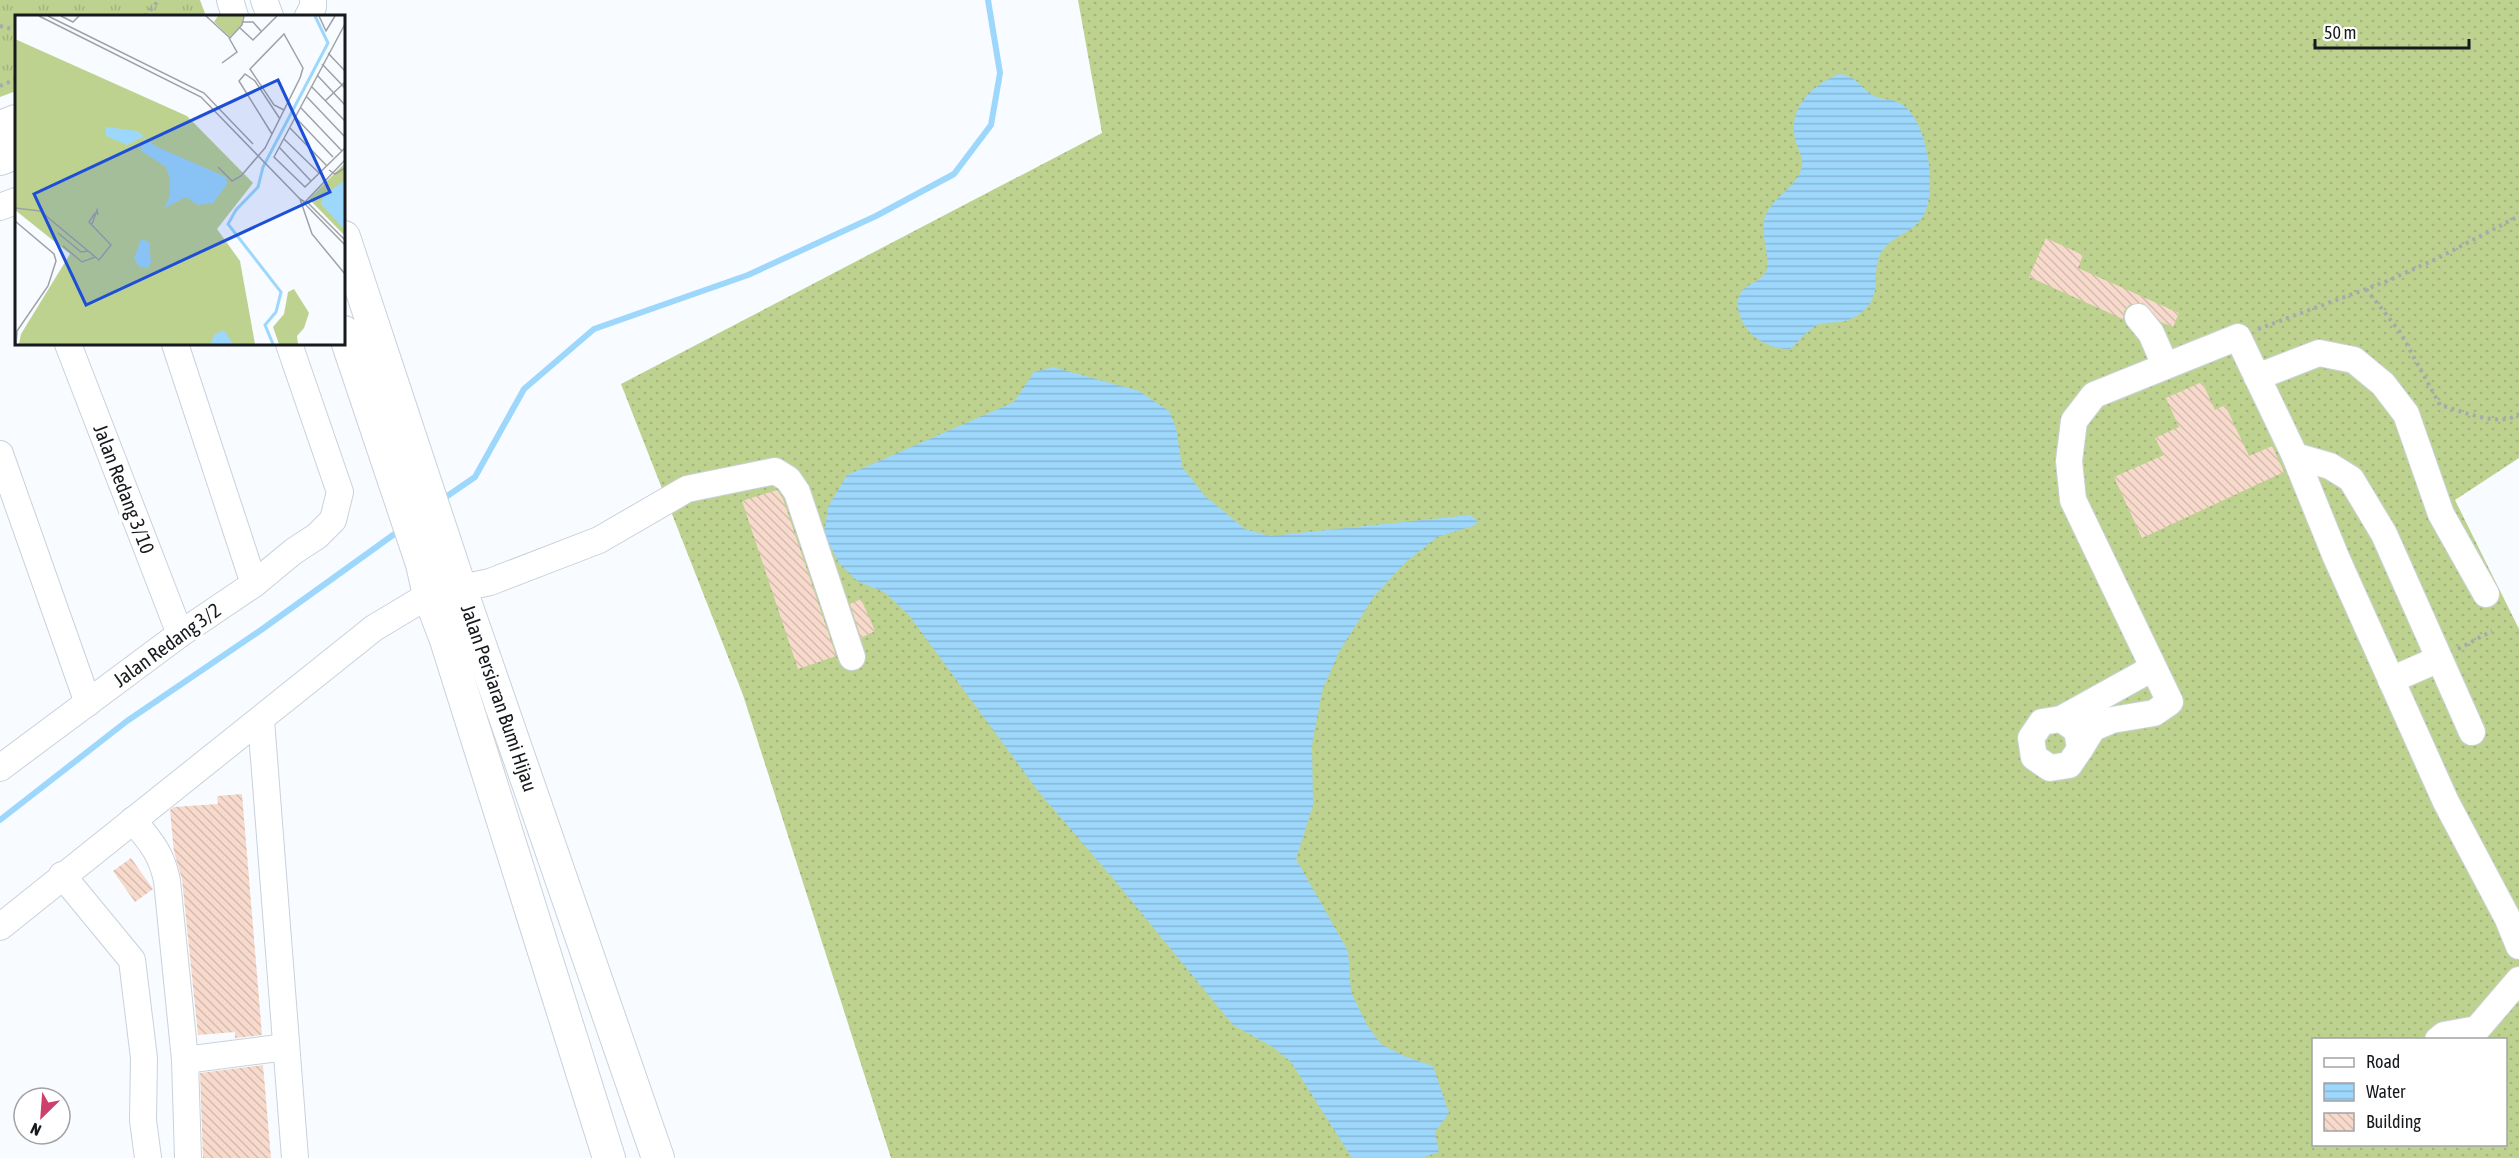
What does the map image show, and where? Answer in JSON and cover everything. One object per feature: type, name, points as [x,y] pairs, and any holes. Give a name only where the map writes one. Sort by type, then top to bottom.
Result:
[{"type":"main road","points":[[0,127],[15,121]]},
{"type":"main road","points":[[0,159],[15,153]]},
{"type":"main road","name":"Jalan Persiaran Bumi Hijau","points":[[345,241],[406,471],[435,557],[460,587],[658,1158]]},
{"type":"main road","name":"Jalan Persiaran Bumi Hijau","points":[[345,334],[406,471]]},
{"type":"main road","name":"Jalan Persiaran Bumi Hijau","points":[[435,557],[429,595],[446,640],[609,1158]]},
{"type":"street","points":[[230,0],[235,15]]},
{"type":"street","points":[[264,0],[270,15]]},
{"type":"street","points":[[309,15],[314,7],[313,0]]},
{"type":"street","points":[[2138,317],[2151,333],[2165,365]]},
{"type":"street","points":[[2153,668],[2061,719],[2042,722],[2031,738],[2034,757],[2050,768],[2069,765],[2093,728],[2112,720],[2154,713],[2170,702],[2073,500],[2069,461],[2074,421],[2094,394],[2238,337],[2295,456],[2336,557],[2446,802],[2508,919],[2519,946]]},
{"type":"street","name":"Jalan Redang 3/10","points":[[68,345],[180,634]]},
{"type":"street","points":[[175,345],[254,584]]},
{"type":"street","name":"Jalan Redang 3/2","points":[[0,768],[180,634],[254,584],[294,551],[317,536],[333,520],[340,492],[289,345]]},
{"type":"street","points":[[2257,376],[2319,353],[2354,360],[2383,384],[2406,414],[2441,514],[2486,594]]},
{"type":"street","points":[[0,454],[88,702]]},
{"type":"street","points":[[2295,456],[2330,466],[2351,479],[2384,534],[2472,732]]},
{"type":"street","points":[[0,927],[374,628],[429,595],[490,582],[598,540],[687,489],[775,471],[788,479],[797,492],[852,657]]},
{"type":"street","points":[[2391,680],[2439,659]]},
{"type":"street","points":[[2061,719],[2077,730],[2080,749]]},
{"type":"street","points":[[261,720],[295,1158]]},
{"type":"street","points":[[133,820],[164,862],[184,1060],[188,1158]]},
{"type":"street","points":[[62,876],[132,960],[144,1058],[143,1120],[148,1158]]},
{"type":"street","points":[[2440,1038],[2444,1035],[2476,1034],[2519,980]]},
{"type":"street","points":[[184,1060],[286,1047]]},
{"type":"path","points":[[146,15],[159,0]]},
{"type":"path","points":[[0,26],[15,30]]},
{"type":"path","points":[[0,86],[15,79]]},
{"type":"path","points":[[2238,337],[2366,289],[2436,259],[2519,216]]},
{"type":"path","points":[[2366,289],[2400,332],[2440,405],[2496,421],[2519,414]]},
{"type":"path","points":[[2439,659],[2492,631]]},
{"type":"green space","points":[[0,0],[200,0],[206,15],[15,15],[15,91],[0,97]]},
{"type":"green space","points":[[1078,0],[2519,0],[2519,458],[2455,500],[2519,629],[2519,1158],[891,1158],[743,695],[621,384],[1102,133]]},
{"type":"water","points":[[1839,74],[1856,80],[1876,97],[1900,103],[1911,113],[1918,124],[1927,152],[1930,182],[1927,207],[1919,222],[1882,251],[1877,264],[1875,291],[1865,310],[1848,320],[1817,325],[1790,349],[1774,347],[1760,340],[1748,330],[1740,316],[1738,300],[1743,290],[1761,278],[1766,271],[1763,227],[1766,213],[1793,184],[1801,170],[1802,159],[1794,128],[1799,108],[1811,91]]},
{"type":"water","points":[[1053,367],[1139,391],[1169,411],[1176,428],[1182,467],[1205,496],[1245,529],[1270,536],[1471,515],[1477,521],[1476,525],[1437,537],[1406,562],[1374,596],[1339,652],[1322,691],[1312,745],[1313,805],[1296,859],[1348,951],[1351,992],[1367,1025],[1381,1044],[1404,1056],[1433,1066],[1449,1113],[1435,1132],[1439,1152],[1421,1158],[1352,1158],[1291,1062],[1273,1047],[1233,1025],[1038,791],[908,614],[884,592],[857,581],[839,563],[824,534],[828,507],[847,475],[1014,402],[1034,372]]},
{"type":"building","points":[[2046,238],[2083,255],[2078,268],[2179,313],[2173,327],[2161,322],[2143,303],[2129,305],[2124,311],[2123,319],[2029,277]]},
{"type":"building","points":[[2202,382],[2215,410],[2225,405],[2249,456],[2272,446],[2284,472],[2142,538],[2114,477],[2164,455],[2155,438],[2179,427],[2166,398]]},
{"type":"building","points":[[777,490],[783,499],[836,656],[798,669],[742,501]]},
{"type":"building","points":[[861,599],[875,631],[861,638],[850,604]]},
{"type":"building","points":[[242,794],[262,1035],[235,1038],[235,1032],[198,1035],[182,879],[174,852],[170,810],[174,807],[218,804],[217,796]]},
{"type":"building","points":[[131,858],[153,889],[135,902],[113,871]]},
{"type":"building","points":[[263,1065],[271,1158],[203,1158],[200,1073]]},
{"type":"waterway","points":[[440,501],[475,477],[524,389],[594,329],[748,275],[876,216],[954,174],[991,125],[1000,73],[988,0]]},
{"type":"waterway","points":[[0,820],[127,721],[261,630],[400,530]]}]
